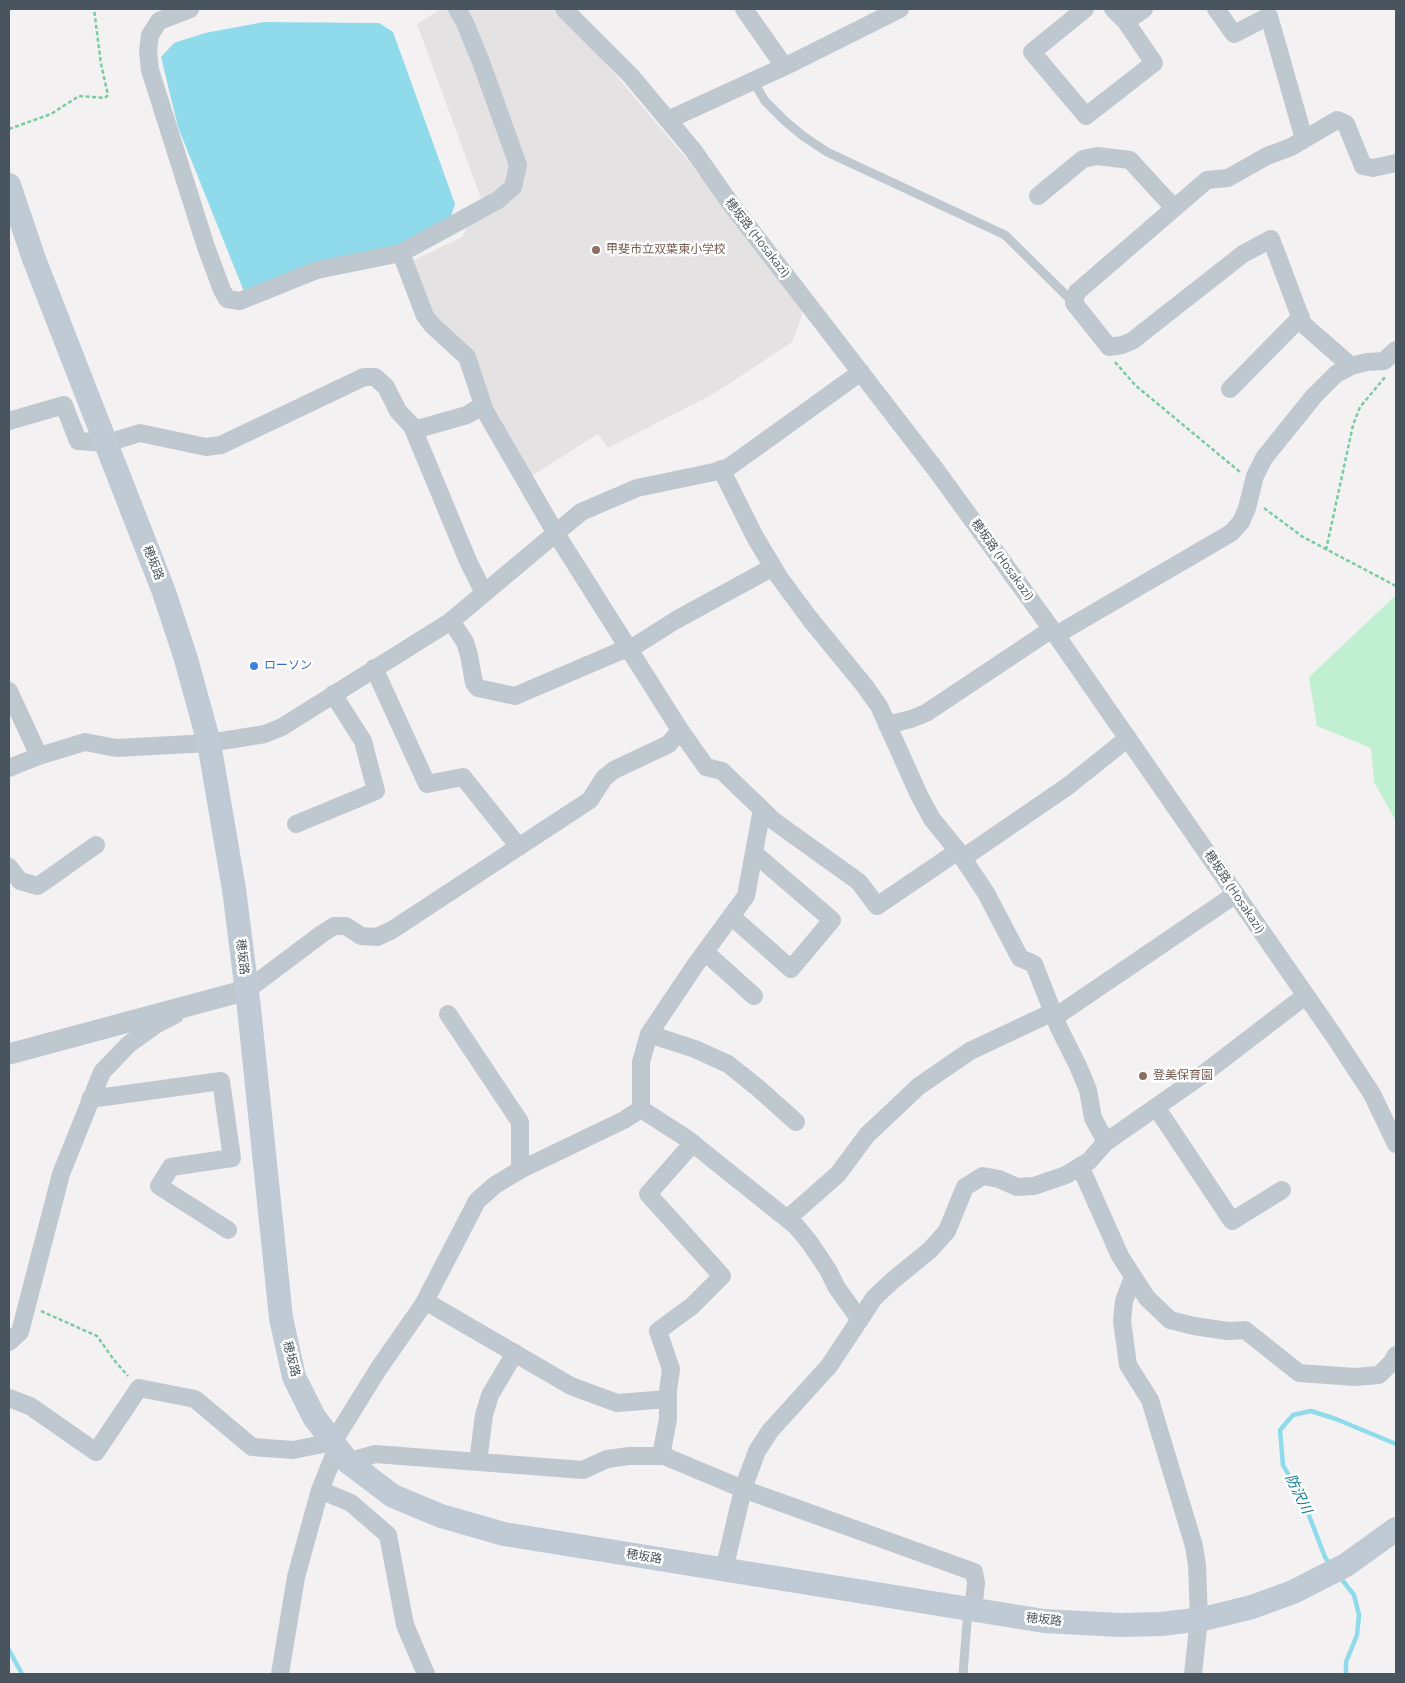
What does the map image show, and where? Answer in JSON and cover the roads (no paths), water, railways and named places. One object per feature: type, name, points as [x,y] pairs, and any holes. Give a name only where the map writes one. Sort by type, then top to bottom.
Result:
[{"type":"main road","name":"穂坂路","points":[[9,185],[34,258],[164,592],[186,659],[209,743],[234,889],[247,990],[281,1318],[294,1377],[314,1417],[339,1451],[393,1496],[441,1516],[504,1534],[1044,1621],[1120,1625],[1161,1624],[1199,1619],[1252,1607],[1293,1592],[1335,1571],[1396,1529]]},
{"type":"street","points":[[190,9],[159,21],[154,28],[150,35],[148,51],[150,70],[206,247],[222,290],[227,299],[240,301],[317,270],[401,253],[498,200],[513,187],[518,165],[481,62],[465,23],[457,9]]},
{"type":"street","name":"穂坂路 (Hosakazi)","points":[[564,9],[631,76],[693,150],[733,207],[936,470],[1054,632],[1236,894],[1372,1094],[1396,1144]]},
{"type":"street","points":[[744,9],[784,66]]},
{"type":"street","points":[[668,120],[753,81],[900,9]]},
{"type":"street","points":[[1085,9],[1032,52],[1086,116],[1154,63],[1126,22],[1113,9]]},
{"type":"street","points":[[1126,22],[1144,9]]},
{"type":"street","points":[[1216,9],[1234,34],[1269,16],[1304,139]]},
{"type":"street","points":[[1351,366],[1303,324],[1271,239],[1243,254],[1132,341],[1122,345],[1109,347],[1074,302],[1077,292],[1207,180],[1228,178],[1267,156],[1291,147],[1337,120],[1346,124],[1363,166],[1373,168],[1396,163]]},
{"type":"street","points":[[1038,196],[1083,159],[1097,156],[1130,160],[1174,208]]},
{"type":"street","points":[[401,253],[425,316],[432,325],[467,357],[483,405],[555,532],[706,768],[722,771],[774,821],[859,882],[877,906],[1068,786],[1128,738]]},
{"type":"street","points":[[1230,389],[1301,317]]},
{"type":"street","points":[[887,725],[926,713],[1054,632],[1231,533],[1241,522],[1264,458],[1314,396],[1336,374],[1351,366],[1367,362],[1384,361],[1395,352]]},
{"type":"street","points":[[9,768],[39,756],[85,742],[116,748],[209,743],[265,734],[282,726],[451,621],[581,512],[637,488],[729,467],[861,372]]},
{"type":"street","points":[[9,421],[64,405],[78,441],[107,443],[140,432],[206,447],[221,444],[364,377],[375,377],[386,387],[398,411],[412,426],[468,561],[484,593]]},
{"type":"street","points":[[414,430],[467,415],[483,405]]},
{"type":"street","points":[[721,469],[755,537],[773,567],[810,619],[879,706],[919,795],[932,819],[960,854],[986,893],[1020,958],[1034,964],[1088,1090],[1092,1118],[1106,1142]]},
{"type":"street","points":[[451,621],[465,642],[470,655],[474,683],[478,688],[515,696],[618,652],[630,650],[676,620],[773,567]]},
{"type":"street","points":[[374,668],[427,784],[463,778],[519,847]]},
{"type":"street","points":[[9,691],[39,756]]},
{"type":"street","points":[[296,824],[376,791],[363,741],[333,694]]},
{"type":"street","points":[[9,1054],[247,990],[334,926],[346,926],[361,936],[377,937],[392,930],[590,800],[604,778],[614,770],[669,744],[680,730]]},
{"type":"street","points":[[641,1109],[641,1062],[648,1034],[746,896],[762,809]]},
{"type":"street","points":[[9,867],[20,880],[38,886],[96,845]]},
{"type":"street","points":[[731,916],[791,969],[832,920],[754,853]]},
{"type":"street","points":[[787,1219],[838,1174],[867,1135],[919,1086],[970,1051],[1054,1014],[1236,894]]},
{"type":"street","points":[[705,952],[754,996]]},
{"type":"street","points":[[724,1570],[743,1490],[757,1451],[770,1431],[830,1366],[874,1298],[930,1250],[947,1231],[965,1187],[983,1176],[999,1179],[1017,1187],[1034,1186],[1066,1175],[1089,1160],[1106,1142],[1202,1075],[1305,996]]},
{"type":"street","points":[[9,1342],[20,1332],[61,1174],[102,1072],[129,1044],[157,1024],[200,1003]]},
{"type":"street","points":[[448,1014],[520,1122],[520,1170]]},
{"type":"street","points":[[648,1034],[695,1049],[728,1064],[796,1122]]},
{"type":"street","points":[[90,1099],[221,1081],[232,1158],[171,1167],[159,1186],[228,1230]]},
{"type":"street","points":[[1156,1107],[1232,1221],[1282,1190]]},
{"type":"street","points":[[280,1674],[296,1577],[320,1490],[379,1368],[425,1301],[477,1201],[495,1185],[520,1170],[624,1120],[641,1109]]},
{"type":"street","points":[[641,1109],[693,1143],[796,1226],[810,1243],[828,1270],[837,1288],[860,1320]]},
{"type":"street","points":[[661,1456],[668,1419],[671,1369],[658,1331],[692,1306],[722,1276],[648,1194],[693,1143]]},
{"type":"street","points":[[1080,1166],[1120,1256],[1147,1298],[1170,1320],[1228,1331],[1245,1330],[1299,1373],[1355,1377],[1379,1376],[1396,1355]]},
{"type":"street","points":[[1134,1277],[1124,1301],[1122,1321],[1128,1364],[1150,1400],[1194,1546],[1197,1565],[1199,1619],[1193,1674]]},
{"type":"street","points":[[425,1301],[571,1386],[616,1403],[668,1399]]},
{"type":"street","points":[[478,1462],[484,1415],[490,1395],[515,1353]]},
{"type":"street","points":[[9,1398],[30,1406],[96,1452],[140,1388],[195,1399],[252,1447],[339,1451],[583,1470],[607,1460],[629,1456],[661,1456],[743,1490],[974,1572],[976,1582],[971,1610]]},
{"type":"street","points":[[320,1490],[351,1503],[388,1535],[404,1625],[426,1674]]},
{"type":"lane","points":[[753,81],[765,101],[784,121],[803,136],[827,152],[1005,235],[1074,302]]},
{"type":"lane","points":[[963,1674],[971,1610]]},
{"type":"water","points":[[264,22],[379,23],[393,32],[455,204],[449,222],[398,246],[245,294],[178,127],[161,57],[174,43],[205,33]]},
{"type":"waterway","name":"防沢川","points":[[1331,1566],[1325,1557],[1303,1500],[1283,1465],[1280,1430],[1293,1415],[1311,1411],[1336,1419],[1396,1444]]},
{"type":"waterway","name":"防沢川","points":[[1339,1576],[1354,1595],[1359,1615],[1357,1635],[1346,1662],[1346,1674]]},
{"type":"waterway","points":[[9,1650],[22,1674]]},
{"type":"place","name":"甲斐市立双葉東小学校","points":[[596,250]]},
{"type":"place","name":"ローソン","points":[[254,666]]},
{"type":"place","name":"登美保育園","points":[[1143,1076]]}]
